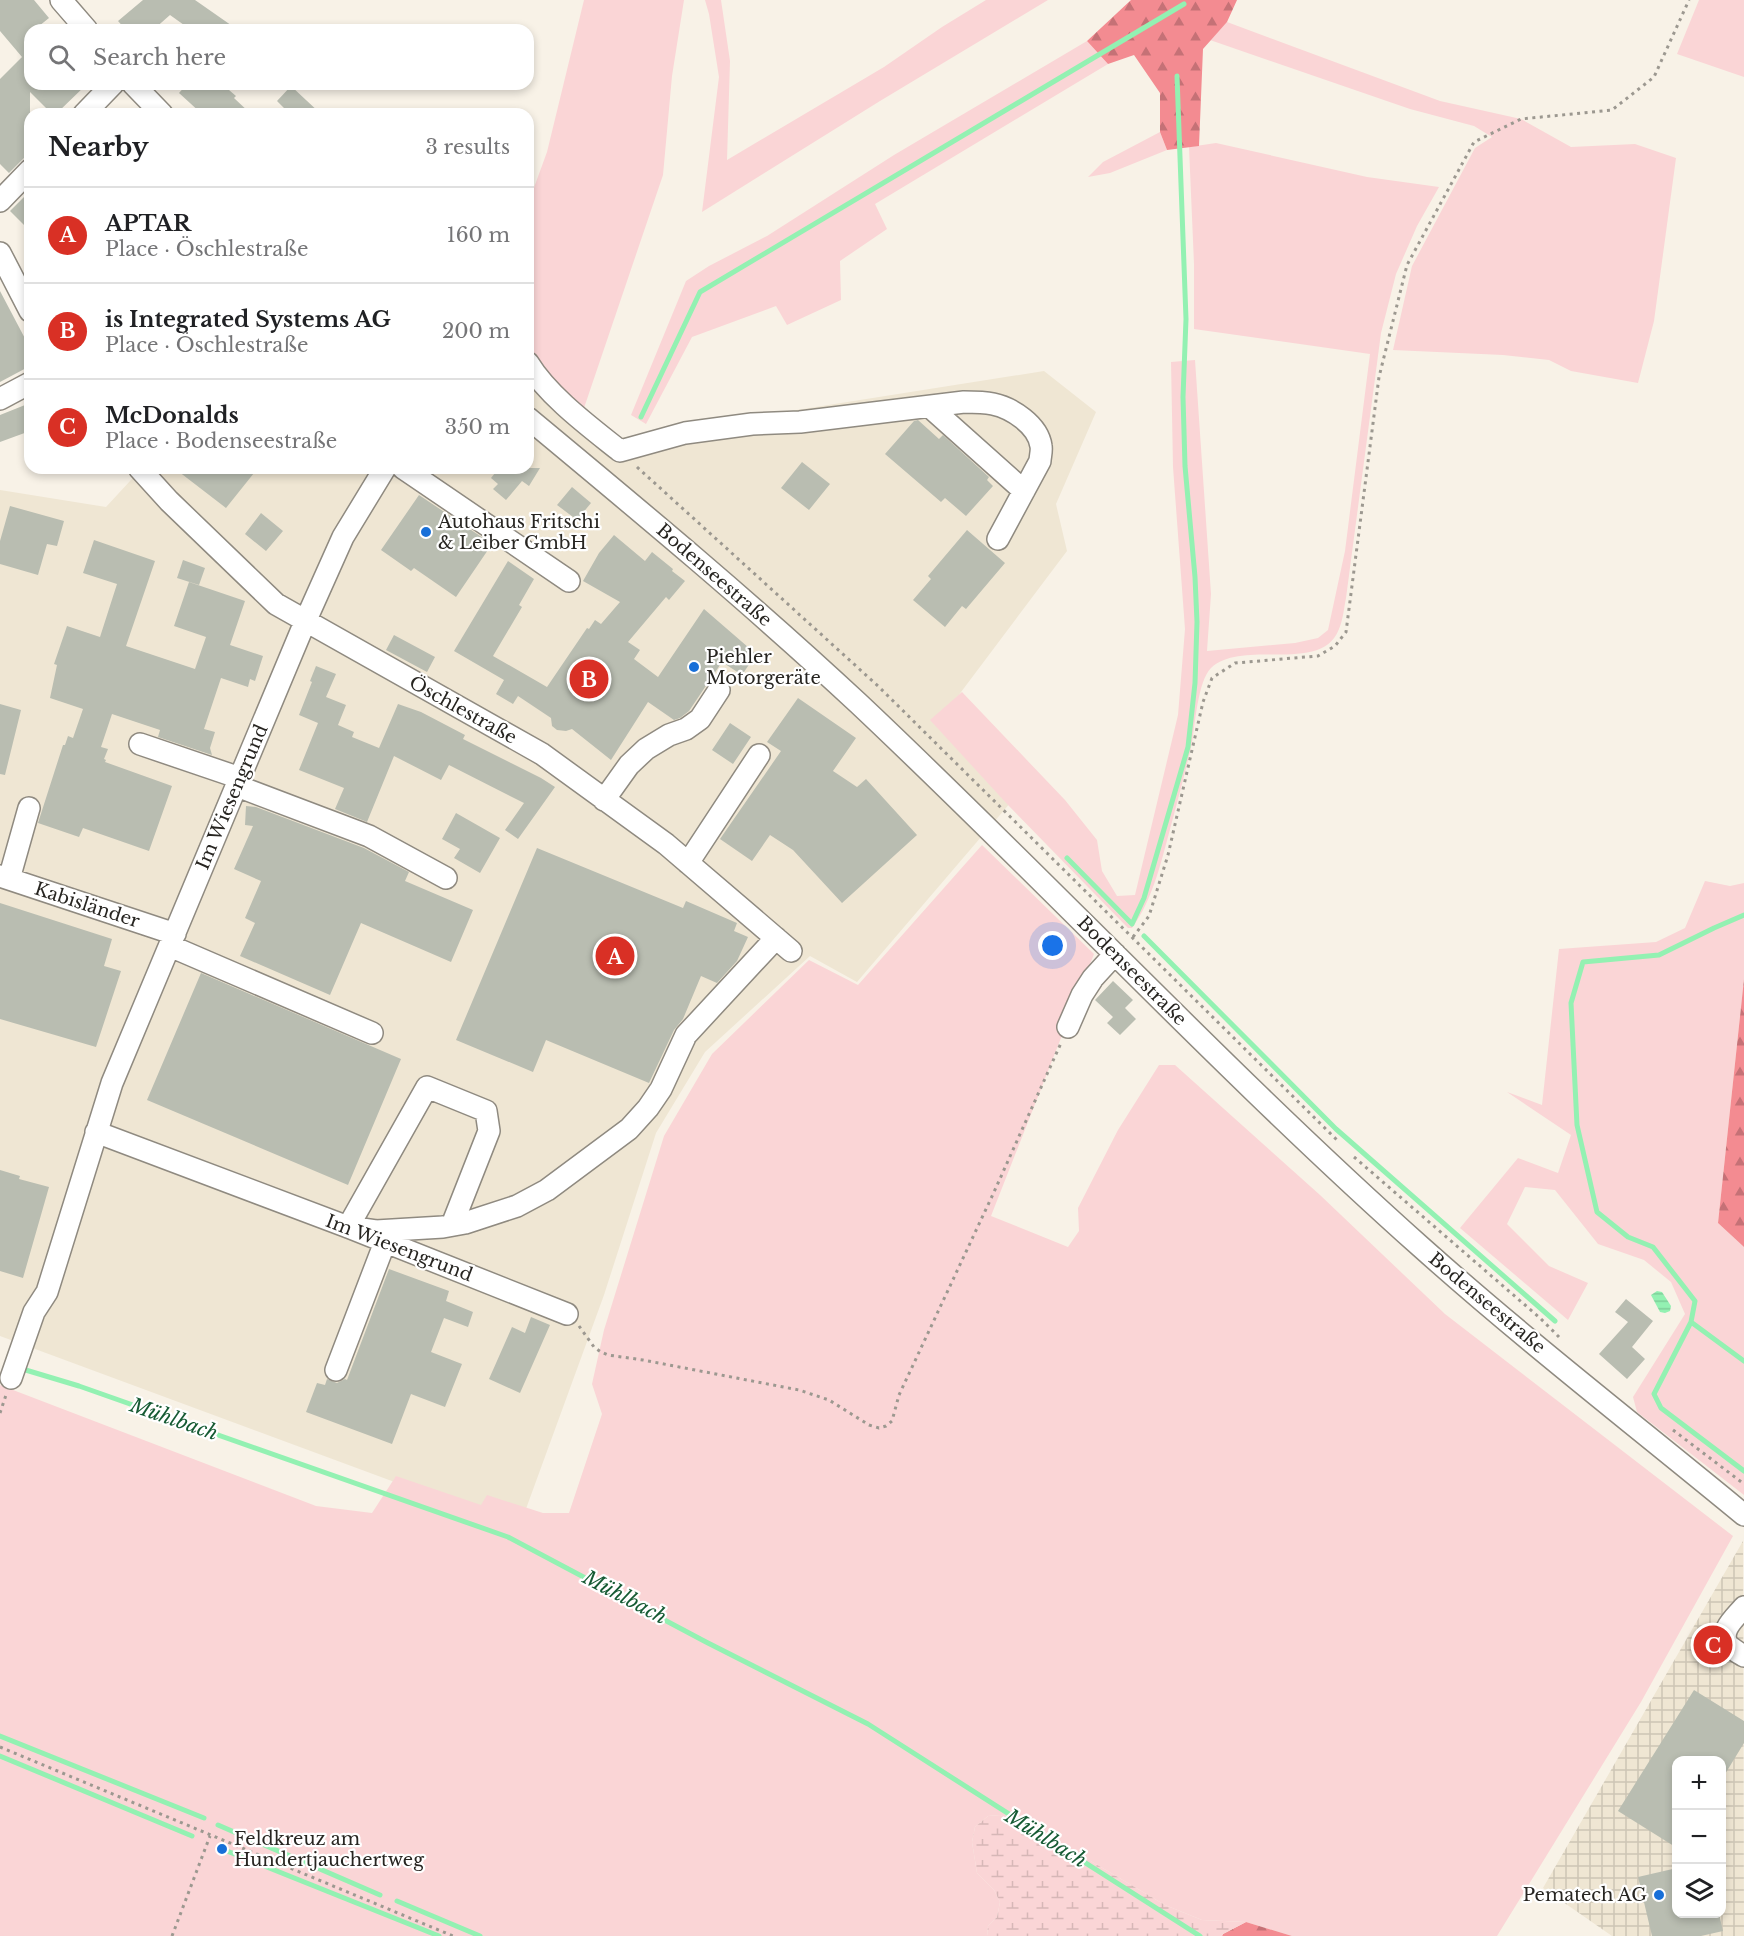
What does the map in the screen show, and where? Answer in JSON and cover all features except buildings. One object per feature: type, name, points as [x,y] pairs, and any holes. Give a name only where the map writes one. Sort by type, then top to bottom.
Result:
[{"type":"street","points":[[61,0],[82,24]]},
{"type":"street","points":[[90,108],[107,90]]},
{"type":"street","points":[[139,90],[156,108]]},
{"type":"street","points":[[0,201],[24,176]]},
{"type":"street","points":[[0,253],[24,299]]},
{"type":"street","points":[[534,371],[577,417],[620,451],[685,433],[752,424],[800,422],[964,402],[991,403],[1007,408],[1021,417],[1034,431],[1041,447],[1040,461],[998,538]]},
{"type":"street","points":[[0,399],[24,386]]},
{"type":"street","points":[[930,406],[1023,491]]},
{"type":"street","name":"Bodenseestraße","points":[[534,423],[719,578],[858,704],[1224,1062],[1420,1246],[1516,1329],[1744,1515]]},
{"type":"street","name":"Öschlestraße","points":[[144,474],[169,501],[276,604],[542,754],[666,844],[784,944],[686,1035],[661,1089],[629,1129],[547,1190],[517,1206],[452,1226]]},
{"type":"street","name":"Im Wiesengrund","points":[[13,1370],[34,1312],[47,1292],[112,1083],[305,622],[343,537],[381,474]]},
{"type":"street","points":[[412,474],[569,581]]},
{"type":"street","points":[[604,800],[629,765],[646,749],[669,735],[686,729],[700,719],[719,690]]},
{"type":"street","points":[[140,744],[369,836],[446,878]]},
{"type":"street","points":[[688,863],[759,755]]},
{"type":"street","points":[[4,878],[29,808]]},
{"type":"street","name":"Kabisländer","points":[[4,878],[172,940],[372,1033]]},
{"type":"street","points":[[1068,1028],[1092,978],[1115,954]]},
{"type":"street","points":[[427,1087],[486,1111],[489,1131],[452,1226],[376,1232],[348,1227],[427,1087]]},
{"type":"street","name":"Im Wiesengrund","points":[[96,1132],[348,1227],[567,1314]]},
{"type":"street","points":[[336,1370],[385,1242]]},
{"type":"street","points":[[1744,1608],[1727,1628],[1725,1635],[1728,1644],[1744,1656]]},
{"type":"path","points":[[1132,938],[1149,916],[1165,865],[1203,702],[1212,678],[1235,663],[1318,656],[1335,646],[1347,632],[1380,377],[1407,265],[1474,142],[1521,119],[1612,110],[1654,77],[1689,0]]},
{"type":"path","points":[[620,451],[878,686],[1341,1144]]},
{"type":"path","points":[[567,1314],[594,1347],[608,1355],[799,1390],[829,1400],[868,1425],[879,1428],[886,1426],[892,1421],[899,1395],[1068,1028]]},
{"type":"path","points":[[1349,1153],[1540,1318]]},
{"type":"path","points":[[0,1747],[453,1936]]},
{"type":"path","points":[[172,1936],[210,1836]]},
{"type":"shaded area","points":[[534,356],[546,376],[620,438],[1044,371],[1096,412],[1056,504],[1067,551],[943,716],[1017,795],[857,982],[810,956],[705,1052],[656,1133],[604,1295],[519,1528],[0,1336],[0,490],[106,507],[136,474],[534,474]]},
{"type":"shaded area","points":[[1657,1291],[1662,1292],[1671,1306],[1670,1311],[1660,1312],[1651,1295]]},
{"type":"shaded area","points":[[1743,1541],[1744,1936],[1612,1936],[1543,1888]]},
{"type":"green space","points":[[584,0],[684,0],[672,76],[663,175],[584,408],[546,376],[534,356],[534,188],[547,152]]},
{"type":"green space","points":[[705,0],[721,0],[730,61],[727,160],[884,67],[986,0],[1048,0],[702,212],[719,77]]},
{"type":"green space","points":[[1131,0],[1237,0],[1227,22],[1203,49],[1199,146],[1167,150],[1160,132],[1160,93],[1134,55],[1108,64],[1087,41]]},
{"type":"green space","points":[[1699,0],[1744,0],[1744,77],[1677,54]]},
{"type":"green space","points":[[1227,22],[1440,101],[1521,119],[1571,147],[1635,144],[1676,158],[1654,321],[1638,383],[1571,371],[1549,360],[1503,355],[1393,350],[1412,266],[1475,148],[1492,137],[1474,126],[1410,109],[1210,40]]},
{"type":"green space","points":[[1087,41],[1108,64],[875,204],[887,229],[840,261],[841,300],[787,325],[776,306],[692,337],[646,424],[631,415],[686,281],[709,266],[767,236],[894,155]]},
{"type":"green space","points":[[1160,132],[1167,150],[1110,173],[1088,177],[1103,162]]},
{"type":"green space","points":[[1216,143],[1367,177],[1439,187],[1417,226],[1396,274],[1381,333],[1346,598],[1339,629],[1330,643],[1316,650],[1299,654],[1242,656],[1225,660],[1211,668],[1200,692],[1192,743],[1157,877],[1140,916],[1132,928],[1128,928],[1008,805],[930,720],[962,692],[1065,800],[1097,840],[1102,871],[1117,896],[1135,895],[1178,715],[1185,629],[1173,467],[1171,362],[1195,360],[1211,594],[1207,651],[1295,643],[1318,638],[1328,630],[1345,551],[1370,354],[1194,329],[1189,147]]},
{"type":"green space","points":[[982,845],[1094,954],[991,1216],[1068,1247],[1079,1231],[1078,1208],[1118,1130],[1159,1065],[1175,1065],[1320,1195],[1445,1314],[1733,1536],[1641,1702],[1497,1936],[1292,1936],[1246,1922],[1202,1920],[1165,1905],[1089,1860],[1062,1855],[1001,1815],[988,1816],[975,1827],[972,1842],[977,1873],[994,1890],[1000,1902],[997,1917],[988,1926],[987,1936],[0,1936],[0,1385],[316,1506],[372,1513],[396,1476],[481,1505],[487,1495],[543,1513],[569,1513],[602,1414],[592,1384],[604,1330],[664,1136],[712,1054],[809,960],[858,985]]},
{"type":"green space","points":[[1705,881],[1730,886],[1744,883],[1744,979],[1718,1223],[1744,1247],[1744,1495],[1637,1412],[1633,1397],[1685,1314],[1671,1282],[1644,1260],[1598,1244],[1555,1190],[1525,1187],[1507,1224],[1549,1266],[1588,1283],[1568,1320],[1460,1228],[1518,1158],[1558,1173],[1571,1135],[1507,1092],[1542,1105],[1559,949],[1656,942],[1685,928]]},
{"type":"green space","points":[[1744,979],[1744,1247],[1718,1223]]},
{"type":"green space","points":[[1001,1815],[1062,1855],[1089,1860],[1165,1905],[1202,1920],[1246,1922],[1222,1936],[987,1936],[988,1926],[997,1917],[1000,1902],[994,1890],[977,1873],[972,1842],[975,1827],[988,1816]]},
{"type":"green space","points":[[1246,1922],[1292,1936],[1222,1936]]},
{"type":"waterway","points":[[641,417],[700,292],[1184,4]]},
{"type":"waterway","points":[[1067,858],[1132,924],[1144,898],[1188,747],[1195,683],[1197,622],[1185,466],[1183,397],[1186,319],[1177,76]]},
{"type":"waterway","points":[[1744,915],[1659,955],[1583,962],[1571,1003],[1577,1125],[1597,1212],[1628,1237],[1653,1247],[1695,1301],[1691,1322],[1654,1394],[1661,1408],[1744,1471]]},
{"type":"waterway","points":[[1144,936],[1336,1129],[1555,1321]]},
{"type":"waterway","points":[[1691,1322],[1744,1361]]},
{"type":"waterway","name":"Mühlbach","points":[[19,1368],[79,1386],[508,1537],[706,1642],[868,1724],[1200,1936]]},
{"type":"waterway","points":[[0,1736],[204,1818]]},
{"type":"waterway","points":[[0,1756],[192,1836]]},
{"type":"waterway","points":[[218,1825],[380,1895]]},
{"type":"waterway","points":[[227,1851],[439,1936]]},
{"type":"waterway","points":[[397,1901],[480,1936]]},
{"type":"place","name":"Autohaus Fritschi & Leiber GmbH","points":[[426,532]]},
{"type":"place","name":"Piehler Motorgeräte","points":[[694,667]]},
{"type":"place","name":"is Integrated Systems AG","points":[[589,679]]},
{"type":"place","name":"APTAR","points":[[615,956]]},
{"type":"place","name":"McDonalds","points":[[1713,1645]]},
{"type":"place","name":"Feldkreuz am Hundertjauchertweg","points":[[222,1849]]},
{"type":"place","name":"Pematech AG","points":[[1659,1895]]}]
